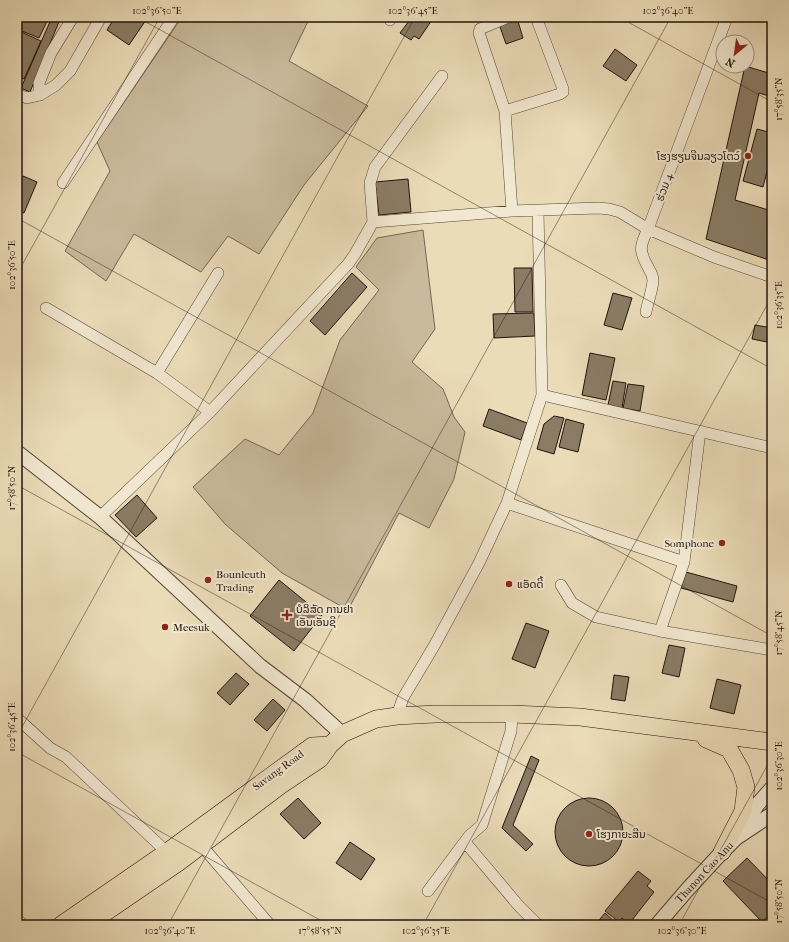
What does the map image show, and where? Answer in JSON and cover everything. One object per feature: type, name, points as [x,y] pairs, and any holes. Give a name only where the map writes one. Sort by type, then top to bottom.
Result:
[{"type":"main road","points":[[336,740],[376,719],[434,714],[512,714],[580,716],[772,742]]},
{"type":"main road","points":[[670,728],[715,742],[729,749],[741,770],[746,787],[743,811],[722,852]]},
{"type":"main road","name":"Savang Road","points":[[61,925],[173,857],[201,845],[281,785],[320,759],[336,740]]},
{"type":"main road","name":"Savang Road","points":[[87,925],[312,746],[336,740]]},
{"type":"street","points":[[40,95],[38,83],[51,53],[73,17]]},
{"type":"street","points":[[17,94],[27,98],[40,95],[56,85],[70,71],[101,17]]},
{"type":"street","points":[[63,183],[174,17]]},
{"type":"street","points":[[508,17],[480,29],[479,33],[505,111],[512,211]]},
{"type":"street","points":[[505,111],[563,92],[536,17]]},
{"type":"street","name":"ຮ່ວມ 4","points":[[646,312],[653,280],[652,273],[640,250],[642,241],[727,17]]},
{"type":"street","points":[[100,516],[210,412],[348,264],[373,222],[370,183],[375,166],[442,76]]},
{"type":"street","points":[[373,222],[512,211],[598,208],[609,209],[620,212],[648,228],[714,257],[772,277]]},
{"type":"street","points":[[397,716],[403,698],[434,646],[479,563],[507,503],[542,395],[538,210]]},
{"type":"street","points":[[157,373],[218,273]]},
{"type":"street","points":[[46,308],[157,373],[210,412]]},
{"type":"street","points":[[542,395],[772,448]]},
{"type":"street","points":[[660,631],[684,562],[700,431]]},
{"type":"street","points":[[17,452],[100,516],[260,666],[305,700],[336,740]]},
{"type":"street","points":[[507,503],[684,562]]},
{"type":"street","points":[[561,585],[572,603],[596,617],[660,631],[772,650]]},
{"type":"street","points":[[428,892],[465,842],[482,825],[510,731],[512,714]]},
{"type":"street","points":[[17,718],[50,748],[66,757],[173,857]]},
{"type":"street","name":"Thanon Cao Anu","points":[[736,838],[757,805],[772,788]]},
{"type":"street","name":"Thanon Cao Anu","points":[[657,925],[687,890],[736,838],[772,814]]},
{"type":"street","points":[[465,842],[519,906],[538,925]]},
{"type":"street","points":[[201,845],[270,925]]},
{"type":"street","points":[[17,919],[23,925]]},
{"type":"shaded area","points":[[182,17],[310,17],[289,61],[368,106],[304,185],[259,254],[228,236],[201,272],[134,234],[106,281],[65,251],[110,171],[97,142]]},
{"type":"shaded area","points":[[423,230],[435,329],[412,362],[443,389],[454,417],[465,432],[454,479],[429,528],[399,513],[348,610],[282,573],[225,524],[193,487],[245,439],[279,455],[313,413],[340,340],[379,290],[356,267],[377,238]]},
{"type":"building","points":[[17,17],[49,17],[39,38],[17,29]]},
{"type":"building","points":[[52,17],[61,17],[30,92],[21,88]]},
{"type":"building","points":[[115,17],[148,17],[129,45],[107,30]]},
{"type":"building","points":[[412,17],[434,17],[419,39],[414,36],[411,40],[400,33]]},
{"type":"building","points":[[517,18],[523,38],[506,44],[499,24]]},
{"type":"building","points":[[17,30],[41,41],[24,79],[17,76]]},
{"type":"building","points":[[615,49],[637,65],[626,81],[603,66]]},
{"type":"building","name":"ໂຮງຮຽນຈີນລຽວໂຕວ໌","points":[[755,69],[772,74],[772,97],[759,93],[735,200],[772,211],[772,261],[706,239],[743,74],[755,74]]},
{"type":"building","points":[[757,129],[772,133],[772,152],[763,187],[743,181]]},
{"type":"building","points":[[23,176],[37,182],[24,213],[17,210],[17,191]]},
{"type":"building","points":[[408,179],[411,212],[379,215],[375,182]]},
{"type":"building","points":[[514,268],[532,268],[533,312],[515,312]]},
{"type":"building","points":[[352,273],[367,287],[325,335],[310,321]]},
{"type":"building","points":[[613,293],[632,298],[622,330],[604,325]]},
{"type":"building","points":[[534,313],[535,336],[494,338],[493,314]]},
{"type":"building","points":[[755,325],[772,328],[772,343],[752,339]]},
{"type":"building","points":[[590,353],[615,358],[606,400],[582,395]]},
{"type":"building","points":[[613,381],[626,383],[622,408],[608,405]]},
{"type":"building","points":[[628,384],[644,386],[640,411],[623,408]]},
{"type":"building","points":[[489,409],[527,423],[521,440],[483,426]]},
{"type":"building","points":[[554,416],[564,418],[554,454],[537,449],[544,424]]},
{"type":"building","points":[[566,419],[584,424],[578,452],[559,447]]},
{"type":"building","points":[[137,495],[157,518],[136,537],[115,515]]},
{"type":"building","points":[[686,572],[737,586],[733,602],[681,588]]},
{"type":"building","points":[[279,580],[322,615],[294,651],[250,616]]},
{"type":"building","points":[[526,623],[549,631],[535,668],[512,659]]},
{"type":"building","points":[[669,645],[685,648],[679,677],[662,673]]},
{"type":"building","points":[[236,673],[249,684],[230,705],[217,693]]},
{"type":"building","points":[[614,675],[629,677],[625,701],[611,699]]},
{"type":"building","points":[[717,679],[741,685],[734,714],[710,708]]},
{"type":"building","points":[[273,699],[285,710],[267,731],[254,720]]},
{"type":"building","points":[[531,756],[539,760],[513,825],[533,844],[526,851],[502,828]]},
{"type":"building","points":[[298,798],[321,823],[304,839],[280,814]]},
{"type":"building","name":"ໂຮງກາຍະສີນ","points":[[582,798],[596,798],[608,804],[617,813],[623,825],[621,845],[613,856],[602,864],[596,866],[582,866],[576,864],[565,856],[557,845],[555,839],[555,825],[557,819],[565,808],[576,800]]},
{"type":"building","points":[[350,842],[375,859],[361,880],[336,863]]},
{"type":"building","points":[[747,858],[772,884],[772,912],[762,922],[723,881]]},
{"type":"building","points":[[638,871],[651,881],[647,886],[654,892],[629,924],[622,918],[619,922],[605,911]]},
{"type":"building","points":[[605,913],[617,924],[616,925],[595,925]]},
{"type":"place","name":"ໂຮງຮຽນຈີນລຽວໂຕວ໌","points":[[748,156]]},
{"type":"place","name":"Somphone","points":[[722,543]]},
{"type":"place","name":"Bounleuth Trading","points":[[208,580]]},
{"type":"place","name":"ແອັດດີ້","points":[[509,584]]},
{"type":"place","name":"ບໍລິສັດ ການຢາ ເອັນເອັນຊີ","points":[[287,615]]},
{"type":"place","name":"Meesuk","points":[[165,627]]},
{"type":"place","name":"ໂຮງກາຍະສີນ","points":[[589,834]]}]
